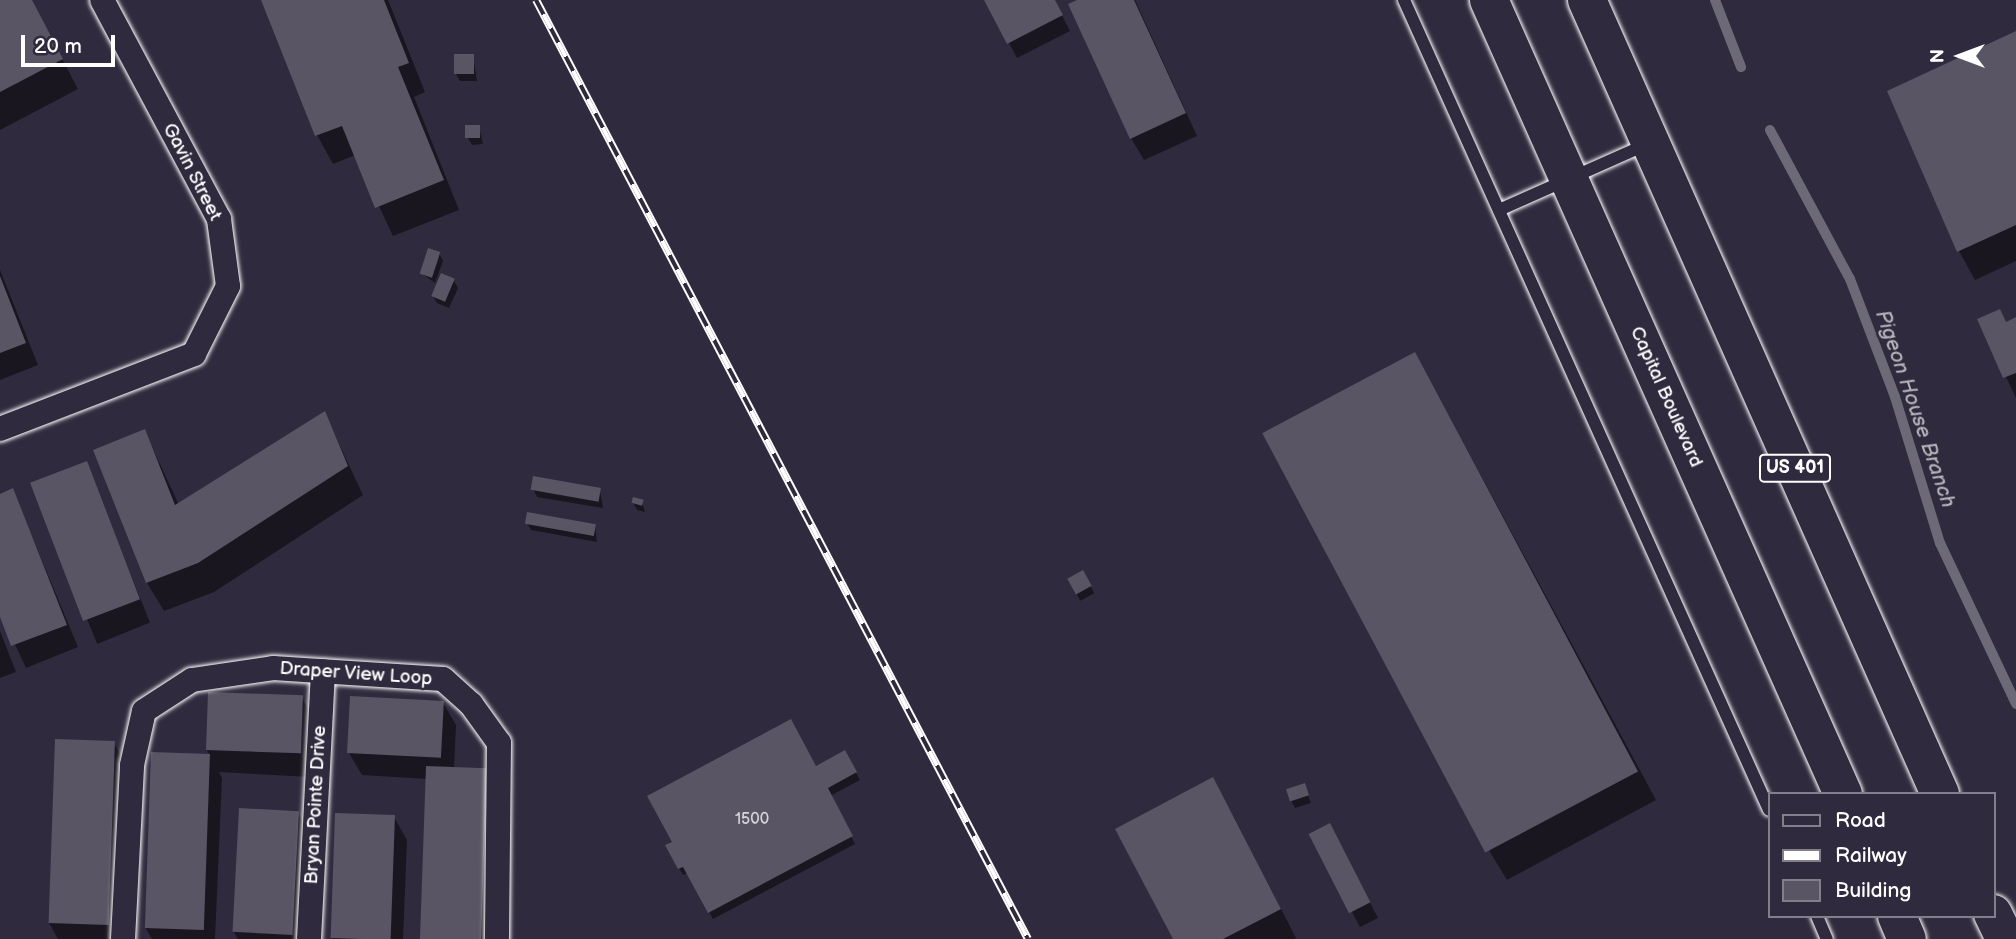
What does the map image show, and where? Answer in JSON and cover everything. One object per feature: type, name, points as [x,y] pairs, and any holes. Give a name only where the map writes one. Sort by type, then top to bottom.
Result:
[{"type":"main road","name":"Capital Boulevard","points":[[1489,0],[1842,792]]},
{"type":"main road","name":"US 401","points":[[1587,0],[1939,792]]},
{"type":"main road","points":[[1898,918],[1908,939]]},
{"type":"main road","points":[[1995,918],[2004,939]]},
{"type":"street","name":"Gavin Street","points":[[0,429],[194,354],[228,286],[219,219],[102,0]]},
{"type":"street","name":"Draper View Loop","points":[[123,939],[132,765],[144,710],[191,680],[274,668],[443,679],[471,704],[499,743],[497,939]]},
{"type":"street","name":"Bryan Pointe Drive","points":[[309,939],[323,671]]},
{"type":"lane","points":[[1404,0],[1768,808]]},
{"type":"lane","points":[[1499,210],[1651,142]]},
{"type":"lane","points":[[1818,918],[1827,939]]},
{"type":"building","points":[[0,0],[32,0],[63,59],[0,92]]},
{"type":"building","points":[[261,0],[384,0],[409,63],[398,67],[444,180],[375,208],[342,126],[315,136]]},
{"type":"building","points":[[984,0],[1055,0],[1063,15],[1007,44]]},
{"type":"building","points":[[1077,0],[1134,0],[1186,113],[1130,139],[1068,4]]},
{"type":"building","points":[[2016,31],[2016,225],[1957,252],[1887,91]]},
{"type":"building","points":[[454,54],[474,54],[474,74],[454,74]]},
{"type":"building","points":[[465,125],[480,125],[480,138],[465,138]]},
{"type":"building","points":[[428,248],[440,252],[432,278],[420,274]]},
{"type":"building","points":[[441,273],[455,279],[445,302],[431,296]]},
{"type":"building","points":[[0,276],[26,343],[0,353]]},
{"type":"building","points":[[2000,309],[2006,322],[2016,317],[2016,373],[2003,378],[1977,319]]},
{"type":"building","points":[[1415,352],[1638,771],[1485,853],[1262,433]]},
{"type":"building","points":[[325,411],[348,466],[198,563],[146,583],[93,450],[145,429],[175,505]]},
{"type":"building","points":[[87,461],[140,599],[83,621],[30,483]]},
{"type":"building","points":[[533,476],[601,488],[599,502],[531,490]]},
{"type":"building","points":[[13,488],[67,625],[11,646],[0,617],[0,494]]},
{"type":"building","points":[[633,497],[644,500],[642,506],[631,503]]},
{"type":"building","points":[[527,512],[596,524],[594,536],[525,524]]},
{"type":"building","points":[[1083,570],[1092,586],[1076,594],[1067,579]]},
{"type":"building","points":[[208,692],[303,695],[301,753],[206,750]]},
{"type":"building","points":[[350,696],[444,701],[441,758],[347,753]]},
{"type":"building","points":[[791,719],[816,766],[845,750],[857,772],[828,788],[853,836],[708,913],[683,867],[678,869],[665,845],[672,842],[647,796]]},
{"type":"building","points":[[55,739],[115,741],[109,925],[49,923]]},
{"type":"building","points":[[151,752],[210,754],[204,930],[145,928]]},
{"type":"building","points":[[426,766],[487,768],[481,939],[420,939]]},
{"type":"building","points":[[1213,777],[1281,909],[1223,939],[1173,939],[1115,829]]},
{"type":"building","points":[[1305,783],[1309,795],[1290,802],[1286,789]]},
{"type":"building","points":[[239,808],[299,811],[292,935],[233,932]]},
{"type":"building","points":[[335,813],[395,815],[391,939],[331,938]]},
{"type":"building","points":[[1330,823],[1370,902],[1349,913],[1309,834]]},
{"type":"waterway","name":"Pigeon House Branch","points":[[1715,0],[1741,67]]},
{"type":"waterway","name":"Pigeon House Branch","points":[[1770,130],[1850,279],[1895,397],[1940,543],[2016,704]]},
{"type":"railway","points":[[536,0],[1028,939]]}]
